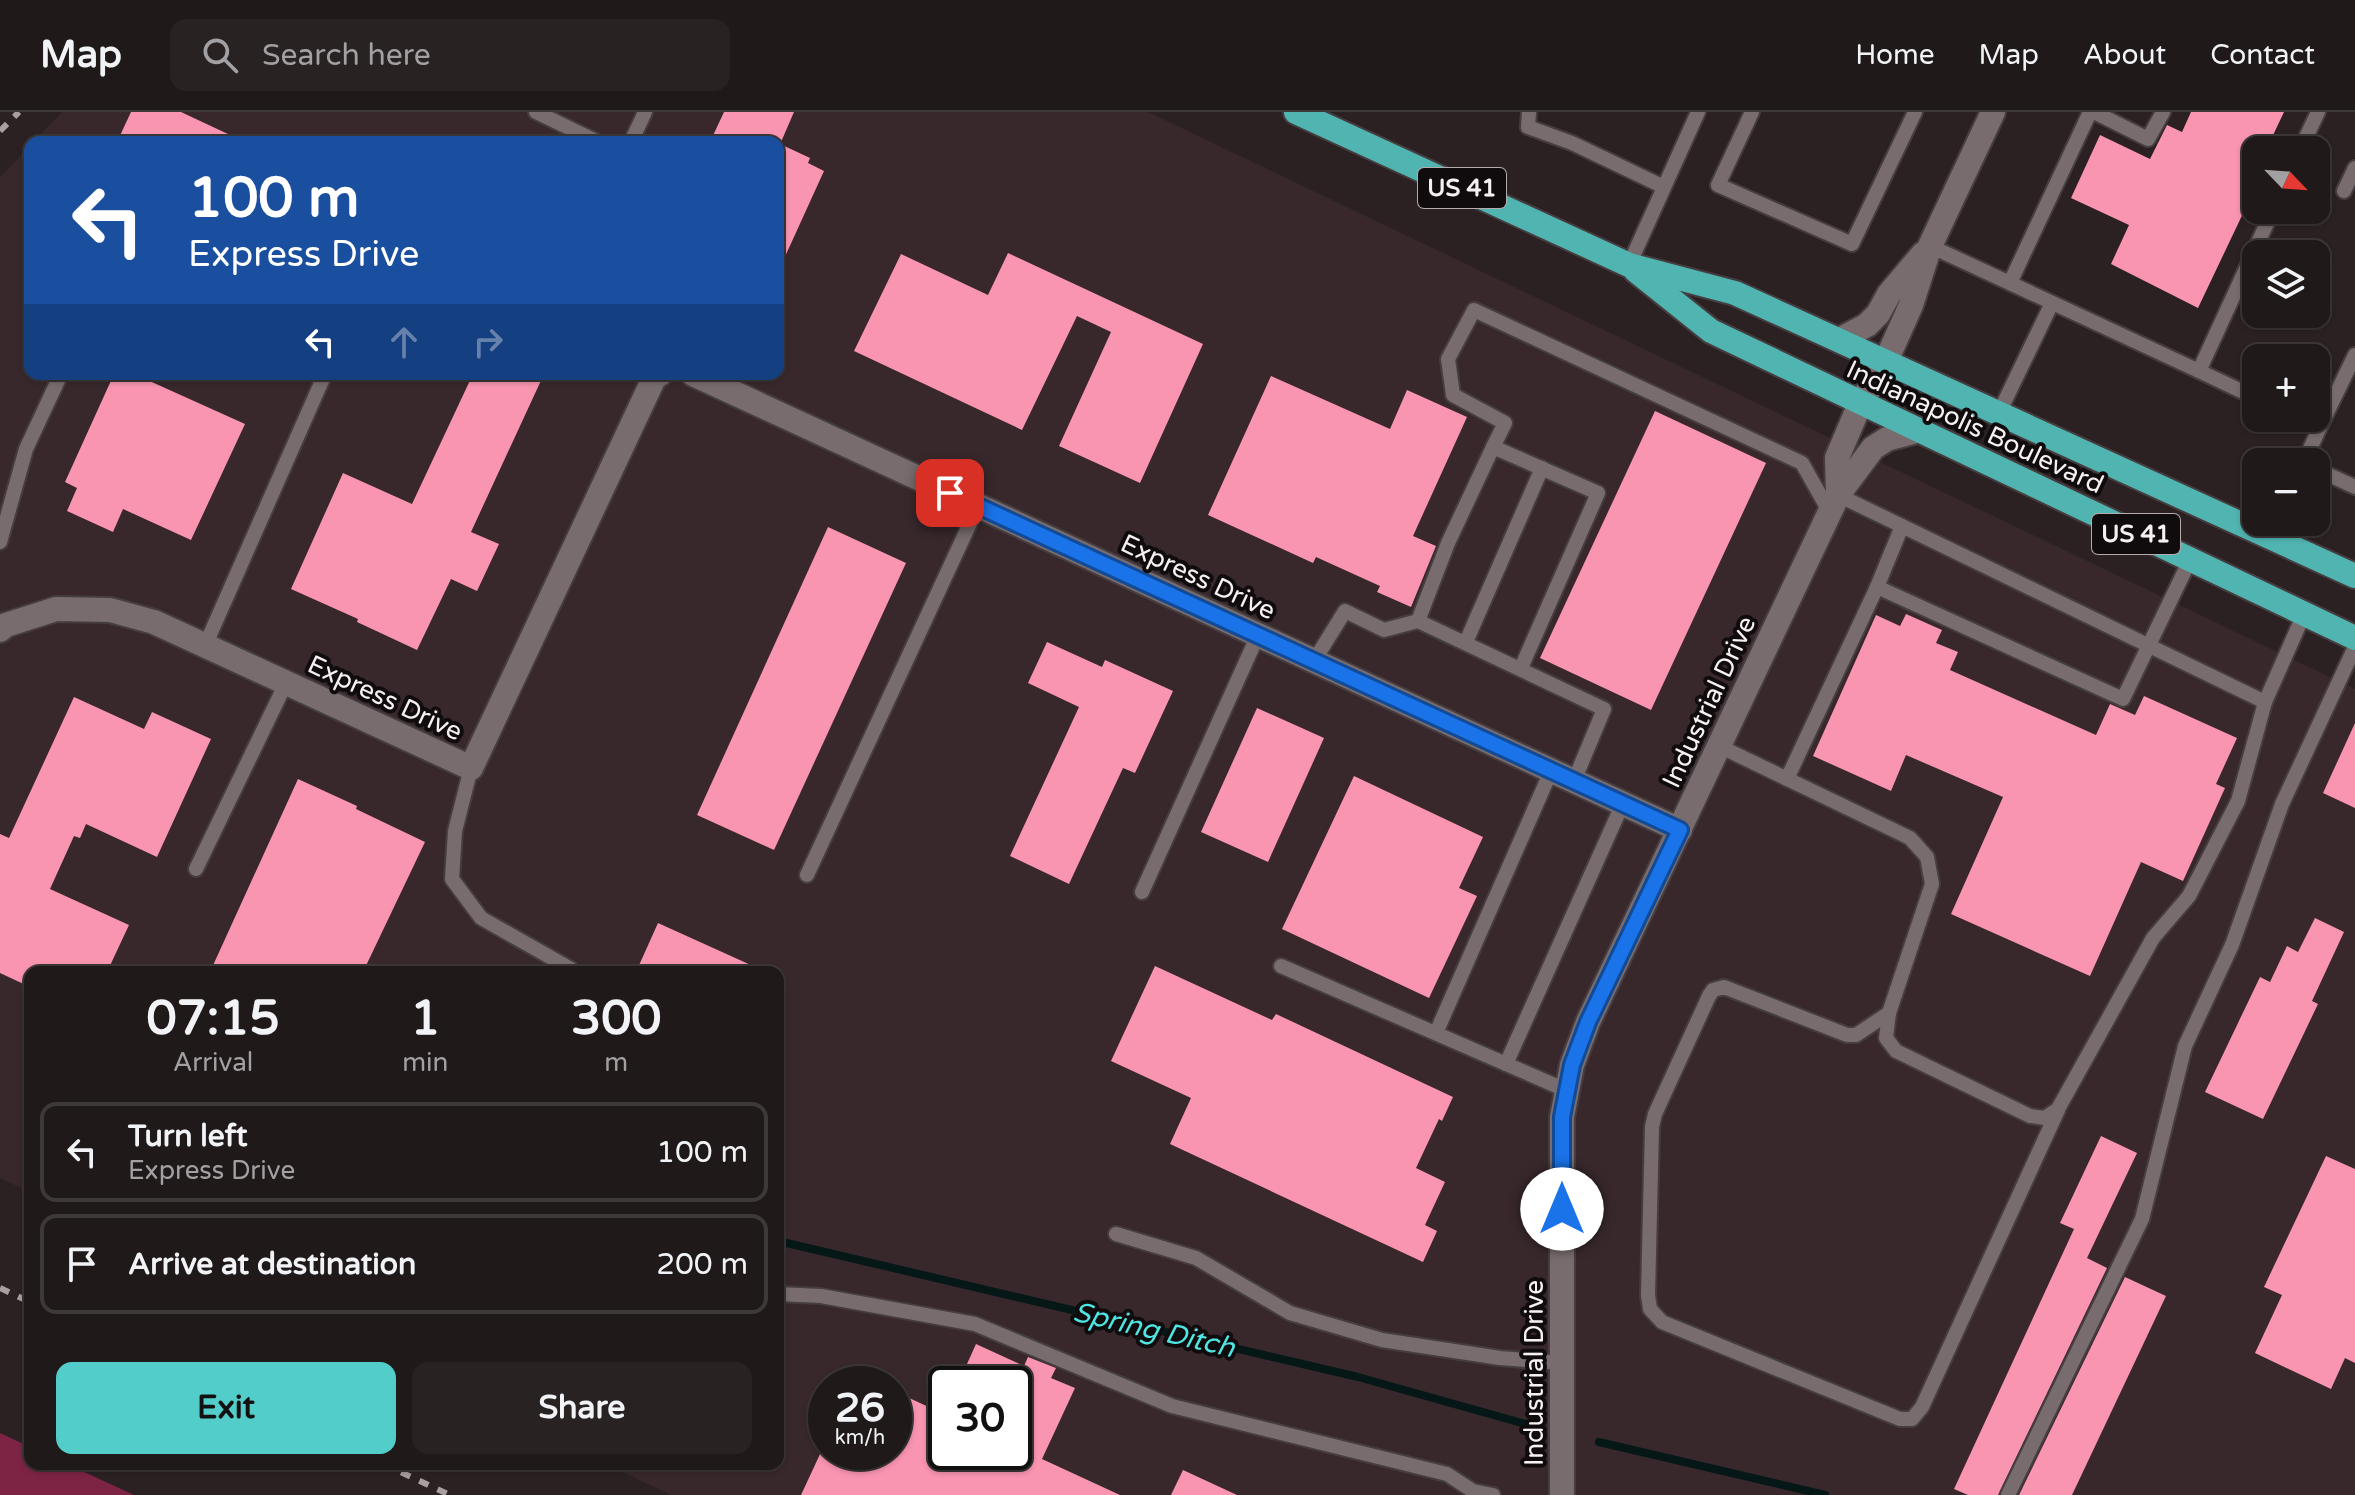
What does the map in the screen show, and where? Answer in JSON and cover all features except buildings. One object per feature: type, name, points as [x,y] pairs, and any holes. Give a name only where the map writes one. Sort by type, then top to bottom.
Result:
[{"type":"highway","name":"Indianapolis Boulevard","points":[[1296,112],[1629,265],[1735,293],[1999,413],[2242,516]]},
{"type":"highway","name":"Indianapolis Boulevard","points":[[1629,265],[1711,331],[2355,638]]},
{"type":"highway","name":"Indianapolis Boulevard","points":[[2284,536],[2355,576]]},
{"type":"street","name":"Industrial Drive","points":[[1834,503],[1837,458],[1860,404],[1886,361],[1911,305],[1930,246],[1993,112]]},
{"type":"street","name":"Industrial Drive","points":[[1839,340],[1867,325],[1878,314],[1889,294],[1930,246]]},
{"type":"street","name":"Express Drive","points":[[0,630],[6,625],[56,609],[110,610],[154,622],[471,768],[653,380]]},
{"type":"street","name":"Express Drive","points":[[706,380],[1680,830]]},
{"type":"street","name":"Industrial Drive","points":[[1562,1495],[1562,1117],[1572,1065],[1588,1022],[1834,503],[1873,448],[1887,439],[1917,431]]},
{"type":"lane","points":[[536,112],[586,136]]},
{"type":"lane","points":[[634,136],[645,112]]},
{"type":"lane","points":[[1529,112],[1528,127],[1572,143],[1664,187]]},
{"type":"lane","points":[[1629,265],[1698,112]]},
{"type":"lane","points":[[1752,112],[1718,185],[1852,244],[1915,112]]},
{"type":"lane","points":[[2010,283],[2092,112],[2148,139],[2163,112]]},
{"type":"lane","points":[[2307,136],[2318,112]]},
{"type":"lane","points":[[2344,191],[2355,168]]},
{"type":"lane","points":[[2199,371],[2267,224]]},
{"type":"lane","points":[[1930,246],[2242,391]]},
{"type":"lane","points":[[1999,413],[2052,303]]},
{"type":"lane","points":[[1418,621],[1448,543],[1505,423],[1453,395],[1448,359],[1474,310],[1802,463],[1834,503],[1902,526],[2265,702]]},
{"type":"lane","points":[[2330,413],[2348,387],[2355,355]]},
{"type":"lane","points":[[0,542],[26,449],[58,380]]},
{"type":"lane","points":[[205,646],[322,380]]},
{"type":"lane","points":[[1493,447],[1598,493],[1521,668]]},
{"type":"lane","points":[[1466,642],[1542,468]]},
{"type":"lane","points":[[2330,475],[2355,487]]},
{"type":"lane","points":[[807,875],[978,506]]},
{"type":"lane","points":[[1787,779],[1877,587],[1902,526]]},
{"type":"lane","points":[[1877,587],[2123,699],[2151,647],[2190,560]]},
{"type":"lane","points":[[1314,661],[1345,611],[1384,630],[1418,621],[1466,642],[1604,709],[1574,781]]},
{"type":"lane","points":[[1889,1013],[1856,1035],[1847,1035],[1724,987],[1713,990],[1655,1114],[1652,1127],[1648,1295],[1650,1309],[1662,1322],[1900,1419],[1912,1419],[1922,1407],[2058,1109],[2153,938],[2189,896],[2238,801],[2265,702],[2304,614]]},
{"type":"lane","points":[[1142,892],[1258,635]]},
{"type":"lane","points":[[2008,1495],[2142,1219],[2185,1046],[2232,945],[2282,804],[2355,647]]},
{"type":"lane","points":[[196,869],[286,683]]},
{"type":"lane","points":[[1719,746],[1910,838],[1927,857],[1932,884],[1889,1013],[1886,1038],[1896,1051],[2030,1116],[2045,1118],[2058,1109]]},
{"type":"lane","points":[[471,768],[455,831],[452,879],[481,918],[566,966]]},
{"type":"lane","points":[[1436,1033],[1551,771]]},
{"type":"lane","points":[[1506,1064],[1623,803]]},
{"type":"lane","points":[[1281,966],[1568,1091]]},
{"type":"lane","points":[[1116,1234],[1196,1258],[1290,1313],[1336,1327],[1382,1340],[1500,1358],[1562,1363]]},
{"type":"lane","points":[[784,1294],[821,1296],[975,1324],[1172,1406],[1447,1474],[1472,1493],[1493,1495]]},
{"type":"shaded area","points":[[62,112],[1148,112],[2355,689],[2355,1495],[671,1495],[619,1470],[784,1470],[784,966],[24,966],[24,1189],[0,1178],[0,177],[24,152],[24,380],[784,380],[784,136],[39,136]]},
{"type":"shaded area","points":[[0,1433],[24,1444],[24,1470],[80,1470],[134,1495],[0,1495]]},
{"type":"waterway","name":"Spring Ditch","points":[[784,1242],[1358,1377],[1529,1425]]},
{"type":"waterway","name":"Spring Ditch","points":[[1599,1442],[1825,1495]]},
{"type":"railway","points":[[0,131],[19,112]]},
{"type":"railway","points":[[0,1288],[24,1299]]},
{"type":"railway","points":[[396,1470],[450,1495]]},
{"type":"route","points":[[950,493],[1680,830],[1588,1022],[1572,1065],[1562,1117],[1562,1209]]}]
